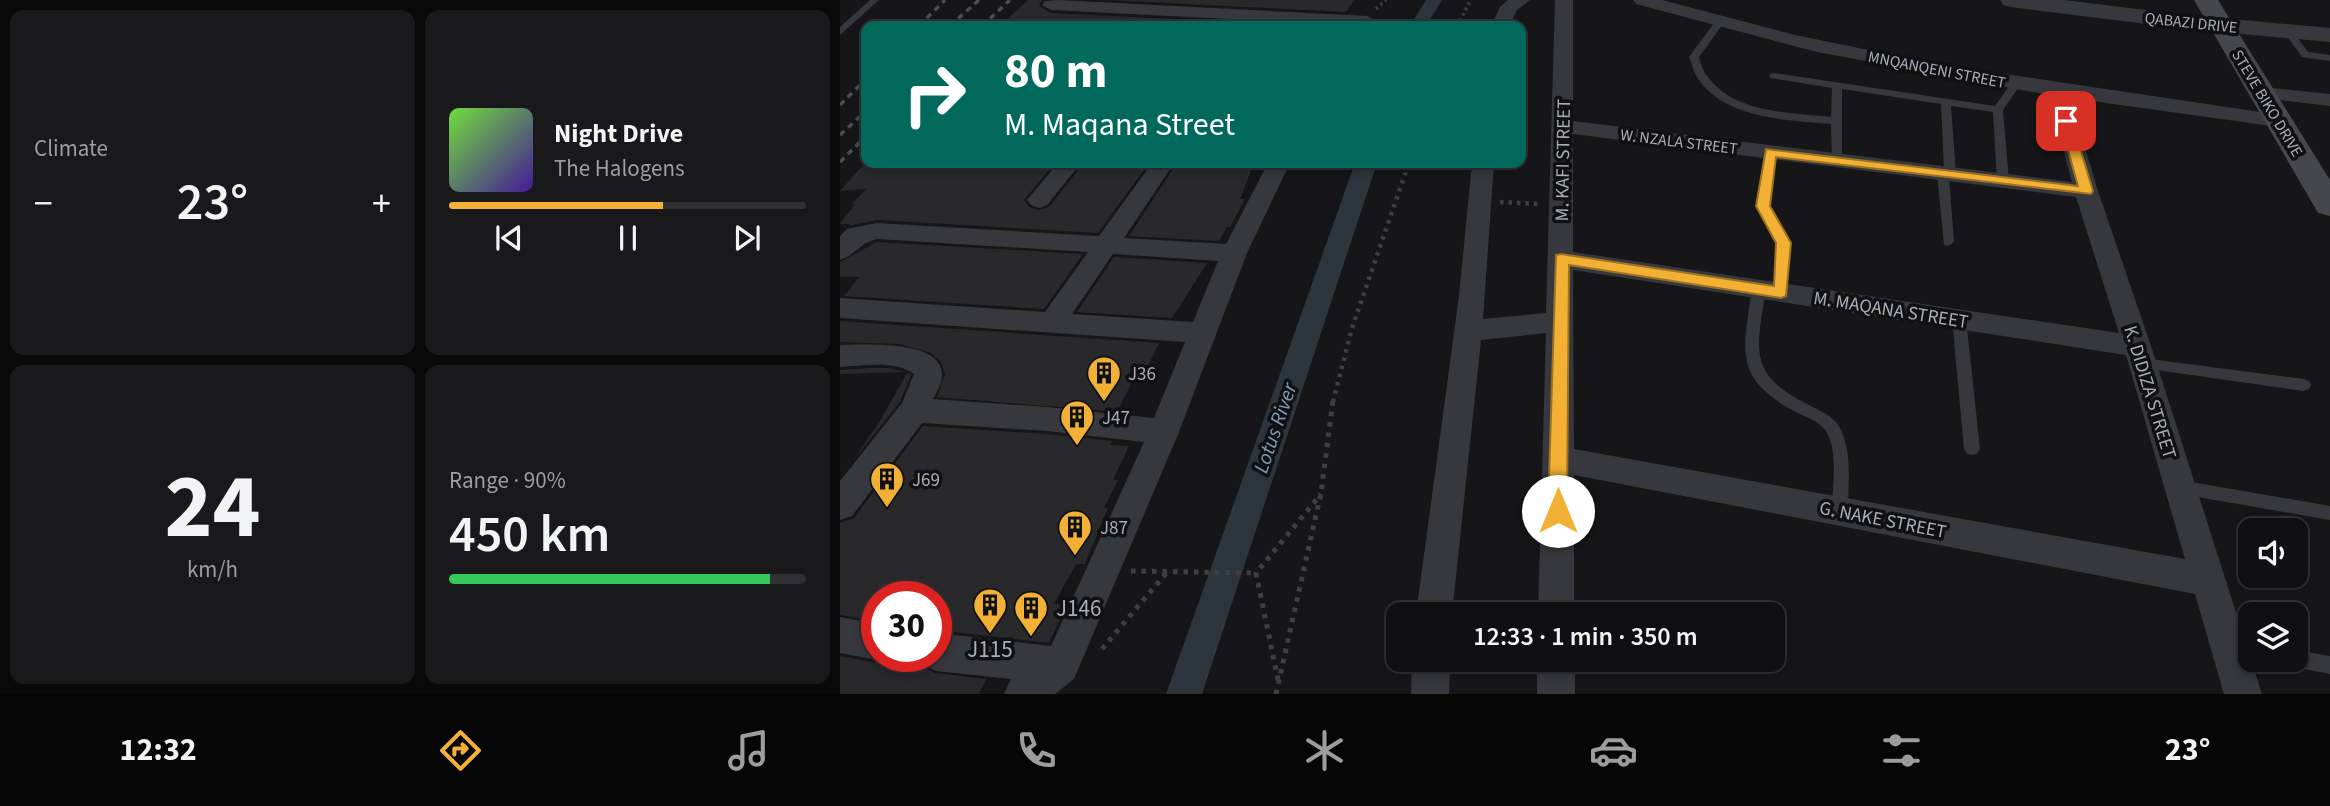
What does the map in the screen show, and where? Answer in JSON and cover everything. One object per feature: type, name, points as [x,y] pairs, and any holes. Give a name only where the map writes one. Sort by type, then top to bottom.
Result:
[{"type":"main road","name":"STEVE BIKO DRIVE","points":[[2206,0],[2330,206]]},
{"type":"street","points":[[1367,21],[1379,0]]},
{"type":"street","points":[[1502,21],[1504,14],[1521,0]]},
{"type":"street","name":"M. KAFI STREET","points":[[1556,602],[1564,0]]},
{"type":"street","name":"MNQANQENI STREET","points":[[1642,0],[1816,46],[2015,84],[2279,121]]},
{"type":"street","name":"QABAZI DRIVE","points":[[2011,0],[2330,35]]},
{"type":"street","points":[[1051,5],[1189,13],[1256,21]]},
{"type":"street","name":"K. DIDIZA STREET","points":[[2058,90],[2086,191],[2140,354],[2209,580],[2238,646]]},
{"type":"street","points":[[2262,93],[2330,100]]},
{"type":"street","name":"W. NZALA STREET","points":[[1563,127],[2086,191]]},
{"type":"street","points":[[1039,200],[1066,168]]},
{"type":"street","points":[[1053,321],[1160,168]]},
{"type":"street","points":[[1023,694],[1076,663],[1102,570],[1164,432],[1234,253],[1276,168]]},
{"type":"street","points":[[1435,602],[1467,331],[1482,168]]},
{"type":"street","points":[[840,251],[856,235],[868,232],[1234,253]]},
{"type":"street","name":"M. MAQANA STREET","points":[[1561,259],[1959,319],[2140,354]]},
{"type":"street","points":[[840,308],[1202,333]]},
{"type":"street","points":[[1467,331],[1561,322]]},
{"type":"street","points":[[840,356],[898,358],[923,365],[928,370],[928,378],[915,410],[840,506]]},
{"type":"street","points":[[915,410],[1047,419],[1164,432]]},
{"type":"street","name":"G. NAKE STREET","points":[[1558,459],[2209,580]]},
{"type":"street","points":[[840,635],[861,639]]},
{"type":"street","points":[[952,653],[1076,663]]},
{"type":"street","points":[[1430,694],[1431,672]]},
{"type":"street","points":[[1556,672],[1556,694]]},
{"type":"street","name":"K. DIDIZA STREET","points":[[2241,672],[2243,694]]},
{"type":"lane","points":[[840,32],[875,0]]},
{"type":"lane","points":[[1720,21],[1694,58],[1696,67],[1721,94],[1739,106],[1758,112],[1835,121]]},
{"type":"lane","points":[[2288,31],[2305,55],[2330,58]]},
{"type":"lane","points":[[1774,76],[1998,110]]},
{"type":"lane","points":[[2003,181],[1998,110],[2015,84]]},
{"type":"lane","points":[[1836,160],[1837,86]]},
{"type":"lane","points":[[1946,103],[1948,242]]},
{"type":"lane","points":[[1770,152],[1763,206],[1783,243],[1751,353],[1753,370],[1773,393],[1824,419],[1833,430],[1839,455],[1839,511]]},
{"type":"lane","points":[[1959,319],[1972,449]]},
{"type":"lane","points":[[2140,354],[2304,385]]},
{"type":"lane","points":[[2180,487],[2330,513]]},
{"type":"lane","points":[[2308,661],[2330,665]]},
{"type":"path","points":[[1460,21],[1471,0]]},
{"type":"path","points":[[1276,694],[1321,493],[1332,404],[1352,328],[1407,168]]},
{"type":"path","points":[[1478,201],[1562,204]]},
{"type":"path","points":[[1256,573],[1321,493]]},
{"type":"path","points":[[1102,570],[1256,573]]},
{"type":"path","points":[[1076,663],[1168,572]]},
{"type":"path","points":[[1256,573],[1279,684]]},
{"type":"building","points":[[1028,0],[1042,0],[1039,6],[1051,13],[1215,21],[1005,21]]},
{"type":"building","points":[[1109,0],[1354,0],[1346,12]]},
{"type":"building","points":[[861,167],[1051,168],[1024,200],[1029,207],[1038,210],[1049,207],[1080,168],[1145,168],[1098,233],[877,220],[848,226],[850,224],[840,224],[855,204],[852,204],[866,189],[840,191]]},
{"type":"building","points":[[1174,168],[1252,168],[1240,199],[1245,199],[1219,241],[1129,236]]},
{"type":"building","points":[[877,242],[1083,254],[1044,309],[844,296],[859,277],[840,277],[840,262]]},
{"type":"building","points":[[1114,257],[1207,263],[1172,318],[1077,312]]},
{"type":"building","points":[[840,321],[1159,343],[1142,378],[1135,376],[1117,412],[937,397],[945,374],[941,362],[931,353],[899,344],[840,342]]},
{"type":"building","points":[[869,368],[906,372],[840,374],[840,370]]},
{"type":"building","points":[[907,373],[911,375],[900,402],[851,463],[880,421]]},
{"type":"building","points":[[923,426],[1047,434],[1112,441],[1110,445],[1129,446],[1113,480],[1118,480],[1104,508],[1108,508],[1085,564],[1076,564],[1054,604],[1067,605],[1049,643],[952,632],[952,581],[861,581],[861,618],[840,615],[840,523],[854,518]]},
{"type":"building","points":[[840,656],[861,660],[861,672],[933,672],[986,679],[979,694],[840,694]]},
{"type":"waterway","name":"Lotus River","points":[[1421,21],[1434,0]]},
{"type":"waterway","name":"Lotus River","points":[[1184,694],[1364,168]]},
{"type":"railway","points":[[924,21],[945,0]]},
{"type":"railway","points":[[956,21],[979,0]]},
{"type":"railway","points":[[987,21],[1010,0]]},
{"type":"railway","points":[[840,105],[861,84]]},
{"type":"railway","points":[[840,135],[861,116]]},
{"type":"railway","points":[[840,162],[861,141]]},
{"type":"place","name":"J36","points":[[1104,403]]},
{"type":"place","name":"J47","points":[[1077,447]]},
{"type":"place","name":"J69","points":[[887,509]]},
{"type":"place","name":"J87","points":[[1075,557]]},
{"type":"place","name":"J115","points":[[990,635]]},
{"type":"place","name":"J146","points":[[1031,638]]},
{"type":"route","points":[[1558,511],[1561,259],[1781,292],[1783,243],[1780,233],[1763,206],[1770,152],[2086,191],[2066,121]]}]
